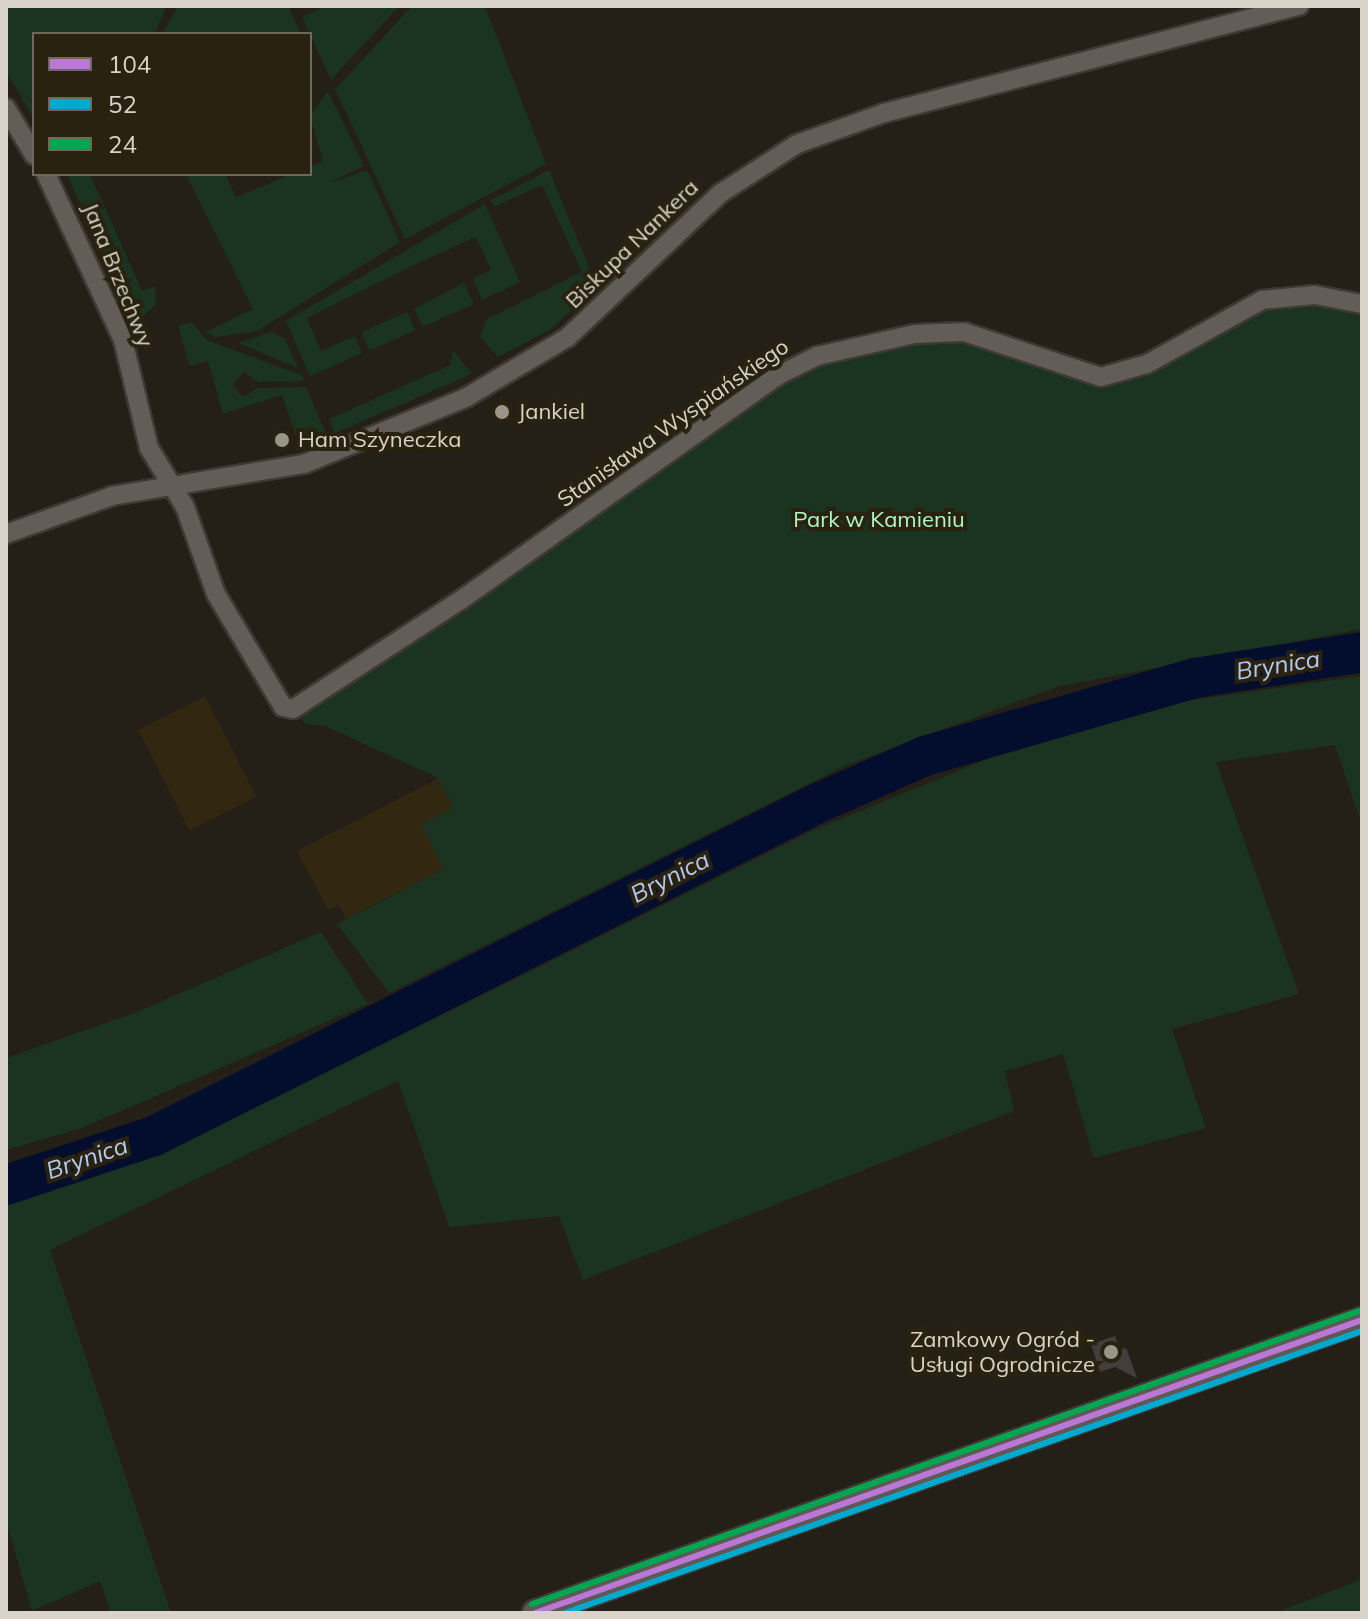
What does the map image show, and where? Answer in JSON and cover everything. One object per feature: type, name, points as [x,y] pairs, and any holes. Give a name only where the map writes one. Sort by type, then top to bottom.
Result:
[{"type":"street","name":"Biskupa Nankera","points":[[6,534],[112,496],[304,464],[521,369],[579,328],[721,193],[797,144],[884,113],[1299,6]]},
{"type":"street","points":[[6,108],[32,152]]},
{"type":"street","name":"Jana Brzechwy","points":[[47,176],[123,340],[149,448],[172,486]]},
{"type":"street","name":"Stanisława Wyspiańskiego","points":[[172,486],[216,594],[283,707],[293,709],[461,600],[777,376],[817,356],[915,334],[964,332],[1101,377],[1147,364],[1262,300],[1315,295],[1362,304]]},
{"type":"street","points":[[535,1613],[1362,1320]]},
{"type":"shaded area","points":[[205,696],[256,797],[189,831],[138,730]]},
{"type":"shaded area","points":[[439,778],[454,807],[444,869],[346,919],[339,905],[328,910],[297,851]]},
{"type":"green space","points":[[6,6],[166,6],[156,32],[32,32],[32,116],[6,71]]},
{"type":"green space","points":[[178,6],[288,6],[300,32],[163,32]]},
{"type":"green space","points":[[325,6],[399,6],[331,80],[312,39],[312,32],[309,32],[302,17]]},
{"type":"green space","points":[[412,6],[485,6],[546,164],[405,239],[335,89]]},
{"type":"green space","points":[[328,91],[364,166],[327,184],[367,170],[400,242],[257,331],[215,337],[206,332],[253,309],[187,176],[226,176],[236,197],[287,176],[312,176],[312,166],[323,161],[312,113]]},
{"type":"green space","points":[[549,170],[597,287],[550,330],[498,357],[480,337],[486,320],[582,272],[542,185],[494,207],[491,200]]},
{"type":"green space","points":[[68,176],[91,176],[142,291],[155,286],[156,304],[135,324]]},
{"type":"green space","points":[[485,204],[520,282],[482,300],[473,279],[491,270],[476,237],[307,318],[321,351],[355,336],[362,353],[310,376],[286,321]]},
{"type":"green space","points":[[464,283],[474,304],[423,327],[414,309]]},
{"type":"green space","name":"Park w Kamieniu","points":[[1272,304],[1338,304],[1362,312],[1362,629],[1060,686],[844,766],[389,993],[337,924],[444,869],[421,825],[454,807],[438,778],[325,726],[305,724],[299,716],[796,371],[902,343],[957,339],[1117,382]]},
{"type":"green space","points":[[407,312],[415,330],[369,351],[361,332]]},
{"type":"green space","points":[[191,322],[208,341],[302,375],[304,381],[258,382],[244,372],[233,386],[243,397],[257,388],[306,387],[327,436],[299,446],[282,395],[223,414],[208,361],[190,366],[178,326]]},
{"type":"green space","points":[[272,332],[285,339],[298,368],[238,343]]},
{"type":"green space","points":[[453,350],[472,374],[335,433],[329,419],[450,365]]},
{"type":"green space","points":[[1362,676],[1362,825],[1335,745],[1216,762],[1299,994],[1172,1029],[1206,1128],[1094,1158],[1063,1054],[1005,1071],[1014,1111],[583,1280],[559,1216],[449,1227],[398,1081],[50,1250],[171,1613],[111,1613],[100,1581],[32,1611],[6,1521],[6,1199],[85,1180],[271,1100],[814,830],[1014,748],[1172,703]]},
{"type":"green space","points":[[321,932],[368,1004],[82,1128],[6,1150],[6,1058],[137,1012]]},
{"type":"green space","points":[[1362,1579],[1362,1613],[1275,1613]]},
{"type":"building","name":"Zamkowy Ogród - Usługi Ogrodnicze","points":[[1115,1336],[1120,1350],[1126,1348],[1137,1378],[1115,1367],[1100,1372],[1091,1344]]},
{"type":"waterway","name":"Brynica","points":[[6,1185],[154,1136],[816,804],[925,756],[1195,678],[1362,652]]},
{"type":"transit line","name":"24","points":[[532,1604],[1359,1311]]},
{"type":"transit line","name":"104","points":[[535,1613],[1362,1320]]},
{"type":"transit line","name":"52","points":[[565,1613],[1362,1331]]},
{"type":"place","name":"Jankiel","points":[[502,412]]},
{"type":"place","name":"Ham Szyneczka","points":[[282,440]]},
{"type":"place","name":"Zamkowy Ogród - Usługi Ogrodnicze","points":[[1111,1352]]}]
